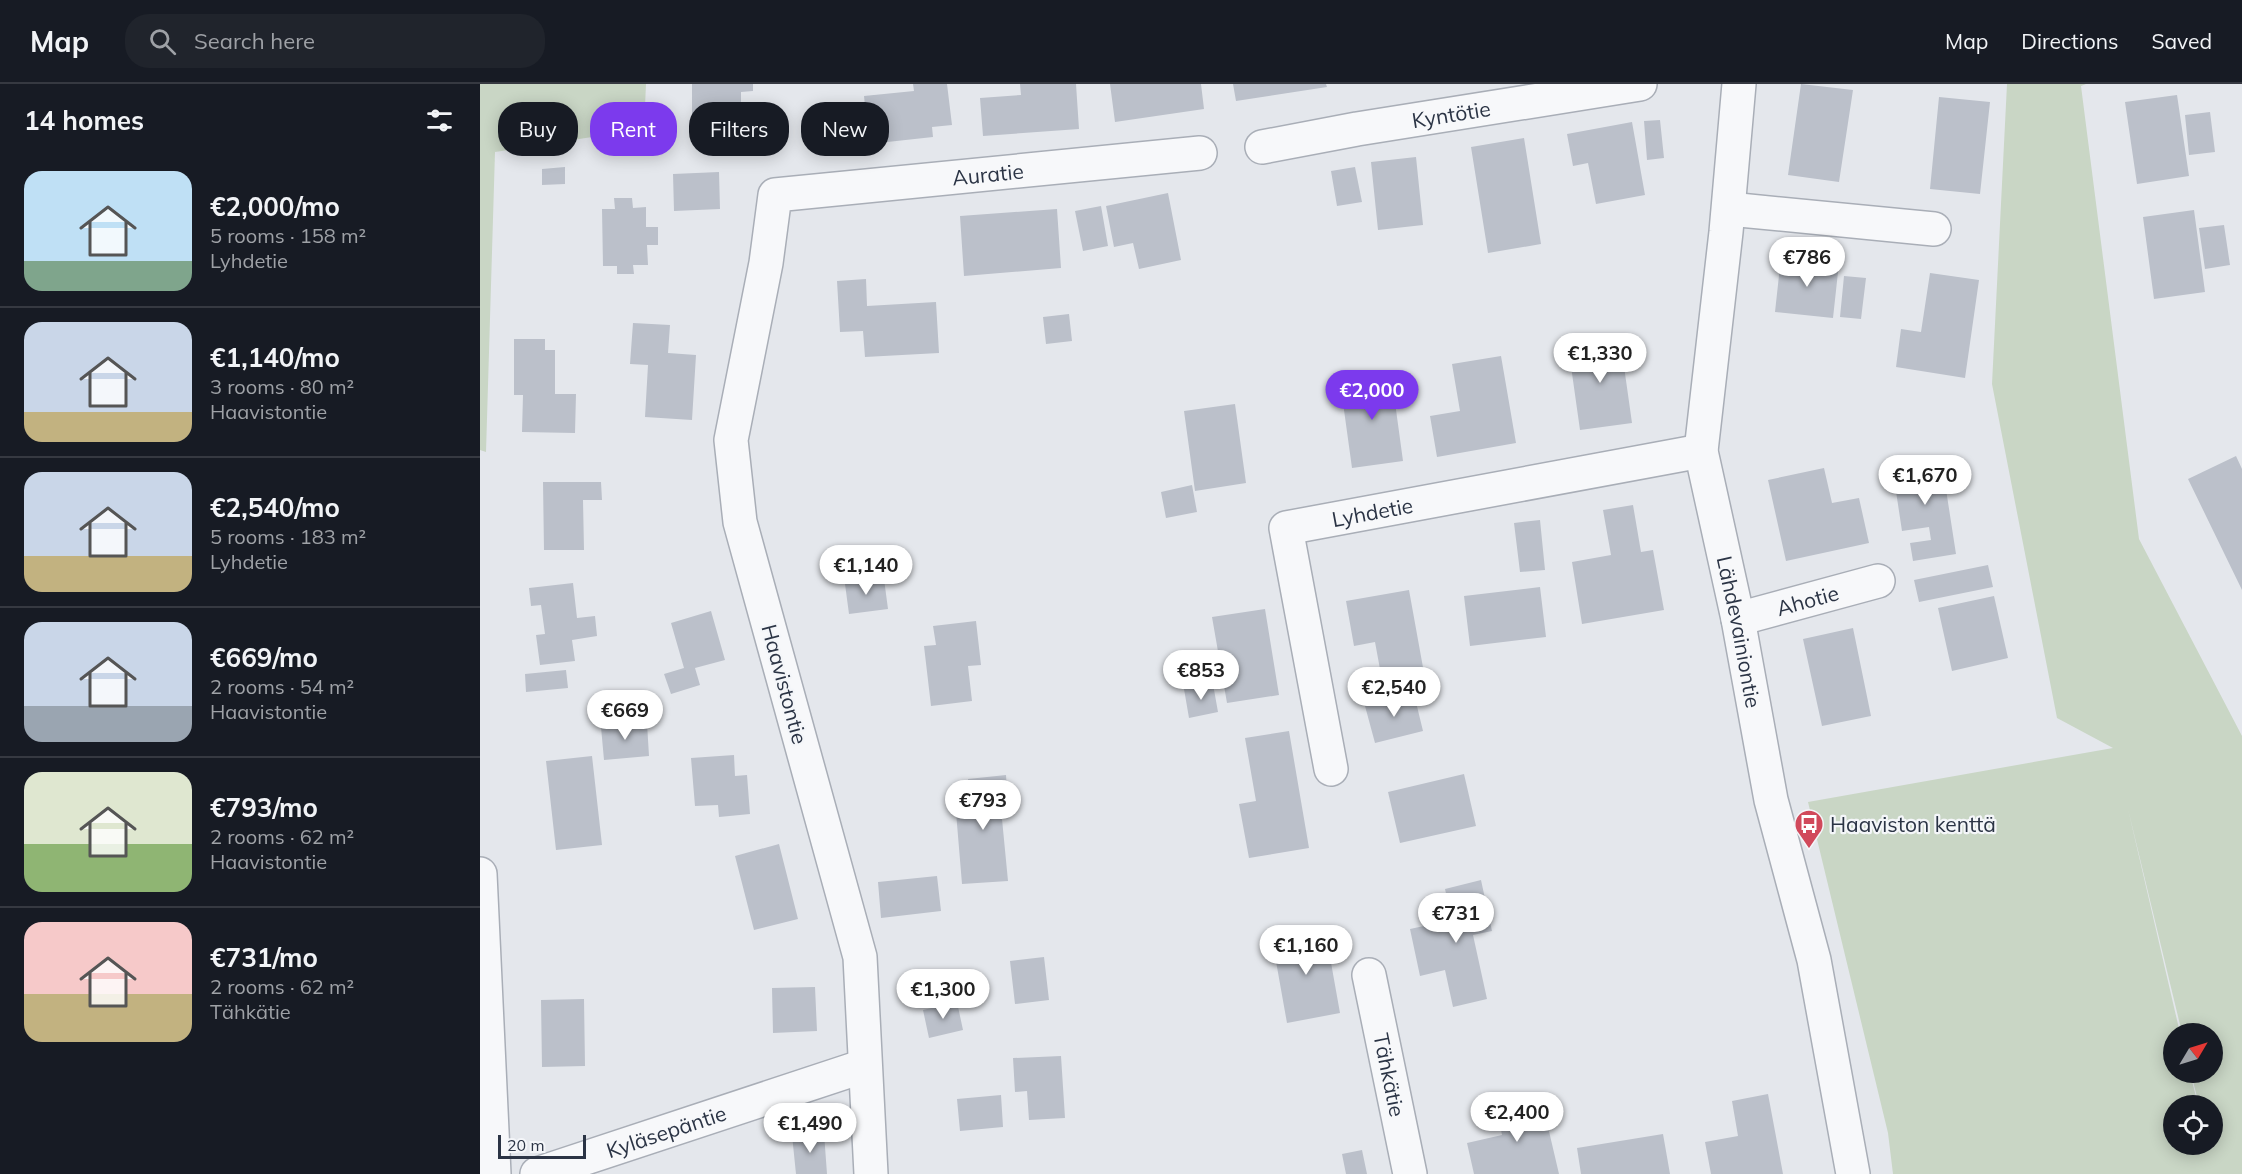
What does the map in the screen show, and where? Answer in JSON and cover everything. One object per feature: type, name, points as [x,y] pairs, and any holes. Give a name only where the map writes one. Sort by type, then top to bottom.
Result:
[{"type":"street","name":"Kyntötie","points":[[1262,147],[1369,127],[1640,84]]},
{"type":"street","name":"Lähdevainiontie","points":[[1739,84],[1729,209],[1701,451],[1738,619],[1771,800],[1814,960],[1853,1174]]},
{"type":"street","name":"Auratie","points":[[775,195],[1200,153]]},
{"type":"street","name":"Haavistontie","points":[[775,195],[766,263],[731,440],[740,522],[860,957],[871,1174]]},
{"type":"street","points":[[1729,209],[1934,229]]},
{"type":"street","name":"Lyhdetie","points":[[1331,769],[1286,528],[1701,451]]},
{"type":"street","name":"Ahotie","points":[[1738,619],[1878,581]]},
{"type":"street","points":[[480,874],[494,1174]]},
{"type":"street","name":"Tähkätie","points":[[1369,975],[1410,1174]]},
{"type":"street","name":"Kyläsepäntie","points":[[537,1174],[864,1066]]},
{"type":"green space","points":[[480,84],[646,84],[645,102],[590,102],[590,137],[578,139],[578,102],[498,102],[486,452],[480,450]]},
{"type":"green space","points":[[2007,84],[2086,84],[2081,86],[2139,539],[2242,736],[2242,1174],[1893,1174],[1888,1133],[1808,802],[2113,748],[2057,718],[1992,384]],"holes":[[[2128,809],[2180,1023],[2223,1023],[2223,1083],[2194,1083],[2196,1095],[2223,1095],[2223,1155],[2163,1155],[2163,1095],[2196,1095],[2192,1083],[2163,1083],[2163,1023],[2178,1023]]]},
{"type":"building","points":[[692,84],[753,84],[753,91],[741,92],[741,102],[692,102]]},
{"type":"building","points":[[913,84],[947,84],[952,125],[932,127],[933,137],[889,142],[889,102],[865,102],[864,96],[914,91]]},
{"type":"building","points":[[1020,84],[1076,84],[1079,129],[983,136],[980,98],[1021,95]]},
{"type":"building","points":[[1110,84],[1201,84],[1204,109],[1115,122]]},
{"type":"building","points":[[1233,84],[1326,84],[1327,87],[1236,101]]},
{"type":"building","points":[[1801,84],[1853,90],[1839,182],[1788,175]]},
{"type":"building","points":[[2177,95],[2189,176],[2137,184],[2125,102]]},
{"type":"building","points":[[1939,97],[1990,102],[1980,194],[1930,189]]},
{"type":"building","points":[[2210,112],[2215,152],[2189,155],[2185,115]]},
{"type":"building","points":[[1660,120],[1664,158],[1647,160],[1644,121]]},
{"type":"building","points":[[1632,122],[1645,195],[1596,204],[1588,163],[1573,166],[1567,134]]},
{"type":"building","points":[[1524,138],[1541,244],[1488,253],[1471,147]]},
{"type":"building","points":[[1416,157],[1423,225],[1378,230],[1371,162]]},
{"type":"building","points":[[565,167],[565,184],[542,185],[542,169]]},
{"type":"building","points":[[1355,167],[1362,202],[1337,206],[1331,171]]},
{"type":"building","points":[[719,172],[720,209],[674,211],[673,174]]},
{"type":"building","points":[[1168,193],[1181,260],[1139,269],[1133,243],[1114,247],[1106,206]]},
{"type":"building","points":[[614,198],[632,198],[633,208],[646,207],[646,227],[658,227],[658,245],[647,245],[648,265],[633,265],[634,274],[617,274],[617,266],[603,266],[602,209],[615,209]]},
{"type":"building","points":[[1101,206],[1108,246],[1083,251],[1075,211]]},
{"type":"building","points":[[1057,209],[1061,268],[964,276],[960,216]]},
{"type":"building","points":[[2194,210],[2205,292],[2154,299],[2143,217]]},
{"type":"building","points":[[2224,225],[2230,265],[2205,269],[2199,228]]},
{"type":"building","points":[[1781,257],[1839,263],[1833,318],[1775,312]]},
{"type":"building","points":[[1930,273],[1979,280],[1965,378],[1896,367],[1901,329],[1921,332]]},
{"type":"building","points":[[1844,276],[1866,278],[1861,319],[1840,317]]},
{"type":"building","points":[[866,279],[867,306],[936,302],[939,353],[865,357],[863,331],[840,332],[837,281]]},
{"type":"building","points":[[1069,314],[1072,341],[1046,344],[1043,317]]},
{"type":"building","points":[[633,323],[670,325],[668,353],[696,355],[692,420],[645,417],[648,365],[630,364]]},
{"type":"building","points":[[1620,338],[1632,423],[1580,430],[1568,345]]},
{"type":"building","points":[[514,339],[545,339],[545,350],[555,350],[555,394],[576,394],[575,433],[522,432],[523,395],[514,395]]},
{"type":"building","points":[[1501,356],[1516,443],[1437,457],[1430,416],[1460,411],[1452,364]]},
{"type":"building","points":[[1391,373],[1403,461],[1352,468],[1340,381]]},
{"type":"building","points":[[1235,404],[1246,483],[1195,491],[1184,411]]},
{"type":"building","points":[[2236,456],[2242,469],[2242,590],[2188,479]]},
{"type":"building","points":[[1941,457],[1956,554],[1913,561],[1910,543],[1931,540],[1929,527],[1902,531],[1892,465]]},
{"type":"building","points":[[1824,468],[1832,503],[1859,498],[1869,543],[1786,561],[1768,480]]},
{"type":"building","points":[[543,482],[601,482],[602,500],[583,500],[584,550],[544,550]]},
{"type":"building","points":[[1192,485],[1197,512],[1166,518],[1161,492]]},
{"type":"building","points":[[1633,505],[1641,552],[1653,550],[1664,610],[1582,624],[1572,562],[1611,555],[1603,510]]},
{"type":"building","points":[[1540,520],[1545,570],[1520,572],[1514,523]]},
{"type":"building","points":[[1988,565],[1993,587],[1919,602],[1914,580]]},
{"type":"building","points":[[884,579],[888,609],[849,614],[845,584]]},
{"type":"building","points":[[573,583],[577,618],[595,616],[597,636],[572,640],[575,661],[540,665],[536,635],[545,634],[541,605],[531,606],[529,588]]},
{"type":"building","points":[[1540,587],[1546,637],[1470,646],[1464,596]]},
{"type":"building","points":[[1409,590],[1424,673],[1382,680],[1375,642],[1354,646],[1346,601]]},
{"type":"building","points":[[1994,596],[2008,658],[1952,671],[1938,608]]},
{"type":"building","points":[[1265,609],[1279,695],[1227,703],[1212,617]]},
{"type":"building","points":[[711,611],[725,660],[695,668],[700,685],[671,694],[664,674],[684,668],[671,623]]},
{"type":"building","points":[[976,621],[981,665],[968,666],[972,701],[931,706],[924,646],[936,645],[933,626]]},
{"type":"building","points":[[1853,628],[1871,716],[1822,726],[1803,639]]},
{"type":"building","points":[[566,670],[568,688],[526,692],[525,674]]},
{"type":"building","points":[[1213,684],[1218,712],[1189,718],[1184,689]]},
{"type":"building","points":[[1414,694],[1423,731],[1375,743],[1365,706]]},
{"type":"building","points":[[647,723],[649,756],[604,760],[601,727]]},
{"type":"building","points":[[1289,731],[1309,848],[1249,858],[1239,804],[1256,801],[1245,738]]},
{"type":"building","points":[[734,755],[735,776],[747,775],[750,814],[719,817],[718,805],[695,806],[691,758]]},
{"type":"building","points":[[592,756],[602,845],[556,850],[546,761]]},
{"type":"building","points":[[1464,774],[1476,826],[1400,843],[1388,792]]},
{"type":"building","points":[[1006,775],[1009,818],[1002,819],[1008,881],[962,884],[955,800],[970,799],[968,779]]},
{"type":"building","points":[[779,844],[798,919],[754,930],[735,856]]},
{"type":"building","points":[[937,876],[941,911],[881,918],[878,882]]},
{"type":"building","points":[[1481,880],[1492,931],[1473,935],[1487,999],[1453,1007],[1445,970],[1420,976],[1410,929],[1452,920],[1445,889]]},
{"type":"building","points":[[1325,929],[1340,1013],[1287,1023],[1272,939]]},
{"type":"building","points":[[1044,957],[1049,1000],[1015,1004],[1010,961]]},
{"type":"building","points":[[815,987],[817,1031],[773,1033],[772,988]]},
{"type":"building","points":[[584,999],[585,1066],[542,1067],[541,1000]]},
{"type":"building","points":[[957,1002],[963,1030],[929,1038],[923,1010]]},
{"type":"building","points":[[1061,1056],[1065,1118],[1029,1120],[1027,1091],[1015,1092],[1013,1058]]},
{"type":"building","points":[[1768,1094],[1783,1174],[1711,1174],[1705,1142],[1738,1136],[1732,1101]]},
{"type":"building","points":[[1001,1095],[1003,1127],[960,1131],[957,1099]]},
{"type":"building","points":[[1541,1097],[1559,1174],[1474,1174],[1467,1143],[1502,1135],[1497,1108]]},
{"type":"building","points":[[824,1133],[827,1174],[796,1174],[792,1135]]},
{"type":"building","points":[[1663,1134],[1670,1174],[1581,1174],[1577,1148]]},
{"type":"building","points":[[1362,1150],[1367,1174],[1346,1174],[1342,1154]]},
{"type":"place","name":"Haaviston kenttä","points":[[1809,850]]}]
